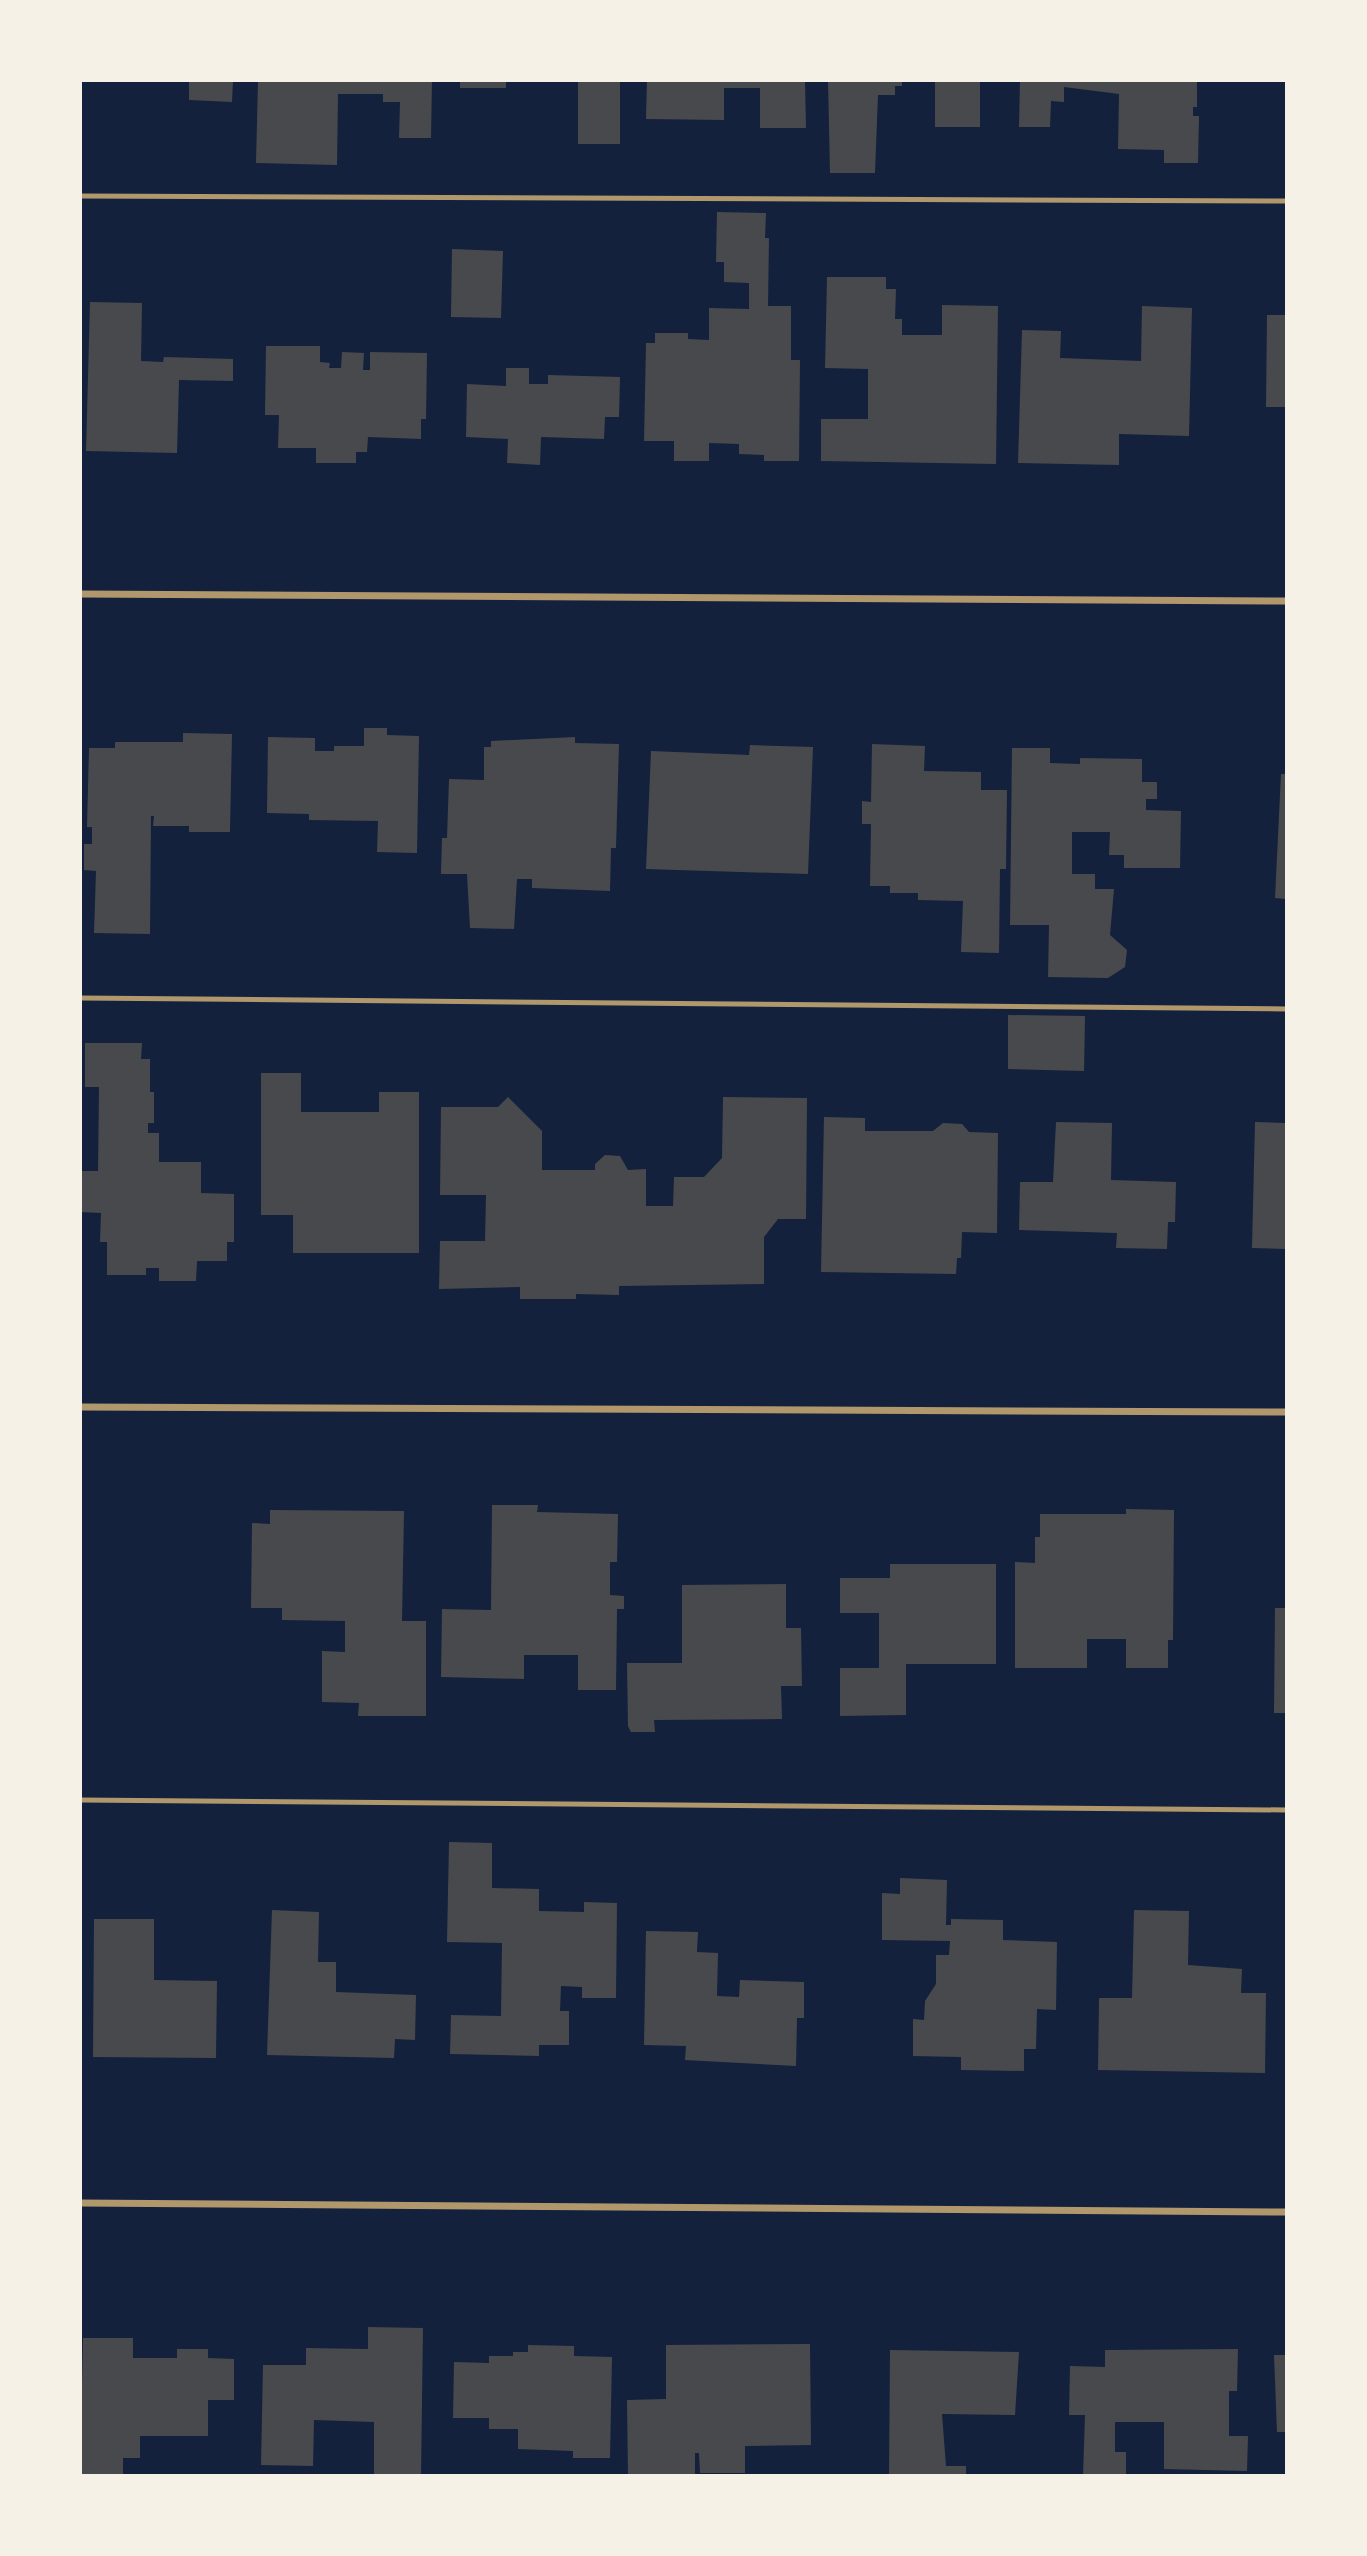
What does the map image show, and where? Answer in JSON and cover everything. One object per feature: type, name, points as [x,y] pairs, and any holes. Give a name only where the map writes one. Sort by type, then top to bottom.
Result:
[{"type":"street","points":[[80,594],[1286,601]]},
{"type":"street","points":[[80,1407],[1286,1412]]},
{"type":"street","points":[[80,2203],[1286,2212]]},
{"type":"lane","points":[[80,196],[1286,201]]},
{"type":"lane","points":[[80,998],[1286,1009]]},
{"type":"lane","points":[[80,1800],[1286,1810]]},
{"type":"building","points":[[189,80],[233,80],[232,102],[189,100]]},
{"type":"building","points":[[258,80],[432,80],[431,138],[399,138],[400,102],[383,102],[383,94],[338,94],[337,165],[256,163]]},
{"type":"building","points":[[460,80],[506,80],[506,88],[460,88]]},
{"type":"building","points":[[578,80],[620,80],[620,144],[578,144]]},
{"type":"building","points":[[647,80],[805,80],[806,128],[760,128],[760,88],[724,88],[724,120],[646,119]]},
{"type":"building","points":[[828,80],[902,80],[902,86],[895,86],[895,95],[878,95],[875,173],[830,173]]},
{"type":"building","points":[[935,80],[980,80],[980,127],[935,127]]},
{"type":"building","points":[[1020,80],[1197,80],[1197,107],[1193,107],[1193,116],[1199,116],[1198,163],[1164,163],[1164,150],[1118,149],[1119,94],[1064,87],[1064,102],[1051,101],[1050,127],[1019,127]]},
{"type":"building","points":[[717,212],[766,213],[765,238],[769,238],[768,306],[791,306],[791,360],[800,360],[799,461],[764,461],[764,455],[739,454],[739,444],[709,443],[709,461],[674,461],[674,441],[644,441],[646,343],[655,343],[655,333],[688,333],[688,339],[709,340],[709,308],[749,309],[749,283],[724,282],[724,262],[716,262]]},
{"type":"building","points":[[452,249],[503,251],[501,318],[451,317]]},
{"type":"building","points":[[827,277],[886,277],[886,289],[896,289],[895,319],[902,319],[902,335],[942,335],[942,305],[998,306],[996,464],[821,461],[821,419],[868,419],[868,369],[825,368]]},
{"type":"building","points":[[90,302],[142,303],[141,361],[163,362],[164,357],[233,359],[233,381],[179,380],[177,453],[86,451]]},
{"type":"building","points":[[1142,306],[1192,308],[1189,436],[1119,434],[1119,465],[1018,463],[1022,330],[1061,331],[1060,358],[1141,361]]},
{"type":"building","points":[[1267,315],[1286,315],[1286,407],[1266,407]]},
{"type":"building","points":[[266,346],[320,346],[320,362],[330,363],[329,368],[341,368],[342,352],[364,353],[363,370],[370,370],[370,352],[427,353],[426,419],[421,419],[421,439],[368,437],[367,452],[356,452],[356,463],[316,463],[316,448],[278,448],[279,415],[265,415]]},
{"type":"building","points":[[506,368],[529,368],[529,384],[548,384],[548,375],[620,377],[619,417],[605,417],[604,439],[541,437],[540,465],[507,463],[508,439],[466,437],[467,384],[506,386]]},
{"type":"building","points":[[364,728],[387,728],[387,735],[419,736],[417,853],[377,852],[378,821],[309,820],[309,814],[267,813],[268,737],[315,738],[315,751],[334,751],[334,746],[364,746]]},
{"type":"building","points":[[183,733],[232,734],[230,832],[189,832],[189,826],[153,826],[154,816],[151,816],[150,934],[94,933],[96,871],[84,870],[84,844],[92,844],[92,827],[87,827],[89,748],[115,748],[115,742],[183,742]]},
{"type":"building","points":[[575,737],[575,743],[619,744],[616,848],[611,848],[610,891],[532,888],[532,879],[517,879],[514,929],[470,928],[467,874],[441,874],[442,838],[447,838],[449,779],[484,780],[484,747],[491,747],[491,741]]},
{"type":"building","points":[[872,744],[925,746],[924,771],[981,772],[981,790],[1007,790],[1006,869],[1000,869],[999,953],[961,952],[963,901],[918,900],[918,893],[890,893],[890,886],[870,886],[871,824],[862,824],[862,801],[871,802]]},
{"type":"building","points":[[750,745],[813,747],[808,874],[646,869],[651,751],[749,755]]},
{"type":"building","points":[[1012,748],[1050,748],[1050,763],[1080,764],[1080,758],[1142,759],[1142,782],[1157,782],[1157,799],[1146,799],[1146,810],[1181,811],[1180,868],[1124,868],[1124,855],[1109,855],[1110,832],[1072,832],[1072,874],[1095,874],[1095,889],[1114,889],[1110,935],[1127,950],[1125,967],[1108,978],[1048,977],[1049,925],[1010,925]]},
{"type":"building","points":[[1281,774],[1286,774],[1286,899],[1275,898]]},
{"type":"building","points":[[1008,1015],[1085,1016],[1084,1071],[1008,1069]]},
{"type":"building","points":[[85,1043],[142,1043],[141,1059],[150,1059],[150,1092],[154,1092],[154,1123],[148,1123],[148,1133],[159,1133],[159,1162],[201,1162],[201,1193],[234,1194],[234,1242],[227,1242],[227,1261],[197,1261],[196,1281],[159,1281],[159,1268],[146,1268],[146,1275],[107,1275],[107,1242],[100,1242],[101,1213],[80,1212],[80,1171],[98,1171],[99,1087],[85,1087]]},
{"type":"building","points":[[261,1073],[301,1073],[301,1112],[379,1112],[379,1092],[419,1092],[419,1253],[293,1253],[293,1215],[261,1215]]},
{"type":"building","points":[[508,1097],[542,1131],[542,1170],[595,1170],[595,1164],[605,1155],[620,1156],[628,1170],[646,1169],[646,1206],[673,1206],[674,1177],[704,1177],[722,1158],[723,1097],[807,1098],[806,1219],[778,1219],[764,1237],[764,1284],[619,1286],[619,1295],[576,1294],[576,1299],[520,1299],[520,1287],[439,1289],[440,1241],[485,1241],[486,1195],[440,1195],[441,1107],[498,1107]]},
{"type":"building","points":[[824,1117],[865,1118],[865,1131],[933,1131],[943,1123],[962,1124],[969,1132],[998,1133],[997,1233],[962,1232],[961,1258],[957,1258],[956,1274],[821,1272]]},
{"type":"building","points":[[1056,1122],[1112,1123],[1111,1180],[1176,1182],[1175,1222],[1168,1222],[1167,1249],[1116,1248],[1117,1233],[1019,1230],[1020,1182],[1053,1182]]},
{"type":"building","points":[[1255,1122],[1286,1123],[1286,1249],[1252,1248]]},
{"type":"building","points":[[492,1505],[538,1505],[537,1512],[618,1514],[617,1562],[610,1562],[610,1595],[624,1596],[624,1609],[617,1609],[616,1690],[578,1690],[578,1655],[524,1655],[524,1679],[441,1677],[442,1609],[491,1610]]},
{"type":"building","points":[[1126,1509],[1174,1510],[1173,1640],[1168,1640],[1168,1668],[1126,1668],[1126,1639],[1087,1639],[1087,1668],[1015,1668],[1015,1562],[1035,1563],[1035,1537],[1040,1537],[1040,1514],[1126,1514]]},
{"type":"building","points":[[270,1510],[404,1511],[402,1621],[426,1621],[426,1716],[358,1716],[359,1703],[322,1702],[322,1651],[345,1652],[345,1621],[282,1620],[282,1608],[251,1608],[252,1523],[270,1524]]},
{"type":"building","points":[[890,1564],[996,1564],[996,1664],[906,1664],[906,1715],[840,1716],[840,1668],[879,1668],[879,1613],[840,1613],[840,1578],[890,1578]]},
{"type":"building","points":[[786,1584],[786,1628],[801,1628],[802,1686],[781,1686],[782,1719],[654,1720],[655,1732],[631,1732],[628,1726],[627,1663],[682,1663],[682,1585]]},
{"type":"building","points":[[1275,1608],[1286,1608],[1286,1713],[1274,1713]]},
{"type":"building","points":[[449,1842],[492,1843],[492,1888],[539,1889],[539,1911],[584,1912],[584,1902],[617,1903],[616,1998],[582,1998],[582,1987],[561,1986],[560,2011],[569,2011],[569,2045],[539,2045],[539,2056],[450,2054],[451,2015],[501,2016],[502,1943],[447,1942]]},
{"type":"building","points":[[900,1878],[947,1880],[946,1925],[951,1925],[951,1919],[1003,1920],[1003,1940],[1057,1942],[1056,2010],[1037,2009],[1036,2049],[1024,2049],[1024,2071],[961,2070],[961,2057],[913,2056],[913,2019],[924,2020],[925,2001],[936,1984],[936,1955],[949,1955],[950,1941],[882,1940],[882,1893],[900,1894]]},
{"type":"building","points":[[272,1910],[319,1912],[318,1962],[336,1962],[336,1992],[416,1995],[415,2040],[395,2039],[394,2058],[267,2055]]},
{"type":"building","points":[[1134,1910],[1189,1911],[1188,1965],[1242,1969],[1241,1993],[1266,1993],[1265,2073],[1098,2070],[1099,1998],[1132,1998]]},
{"type":"building","points":[[94,1919],[154,1919],[154,1980],[217,1981],[216,2058],[93,2057]]},
{"type":"building","points":[[646,1931],[698,1932],[697,1952],[718,1953],[717,1996],[739,1997],[740,1980],[804,1982],[804,2018],[797,2018],[796,2066],[685,2060],[686,2046],[644,2045]]},
{"type":"building","points":[[368,2327],[423,2328],[421,2476],[374,2476],[374,2422],[314,2420],[313,2466],[261,2465],[263,2365],[306,2365],[306,2348],[368,2349]]},
{"type":"building","points":[[83,2338],[133,2338],[133,2358],[177,2358],[177,2349],[208,2349],[208,2358],[234,2359],[234,2400],[208,2400],[208,2436],[140,2436],[140,2458],[123,2458],[123,2474],[80,2476]]},
{"type":"building","points":[[810,2344],[811,2445],[745,2446],[745,2473],[700,2473],[699,2453],[695,2453],[695,2476],[628,2476],[627,2400],[666,2399],[666,2345]]},
{"type":"building","points":[[528,2345],[574,2346],[574,2356],[612,2357],[610,2458],[573,2458],[573,2451],[518,2449],[518,2429],[489,2429],[489,2418],[453,2418],[454,2362],[489,2363],[489,2356],[513,2356],[513,2352],[528,2352]]},
{"type":"building","points":[[1238,2349],[1237,2391],[1229,2391],[1229,2436],[1248,2436],[1247,2471],[1164,2469],[1164,2422],[1115,2422],[1115,2452],[1126,2452],[1126,2476],[1083,2476],[1085,2415],[1069,2415],[1070,2366],[1105,2367],[1105,2350]]},
{"type":"building","points":[[890,2350],[1019,2352],[1015,2415],[942,2414],[946,2466],[966,2466],[966,2476],[889,2476]]},
{"type":"building","points":[[1274,2355],[1286,2355],[1286,2432],[1277,2432]]}]
